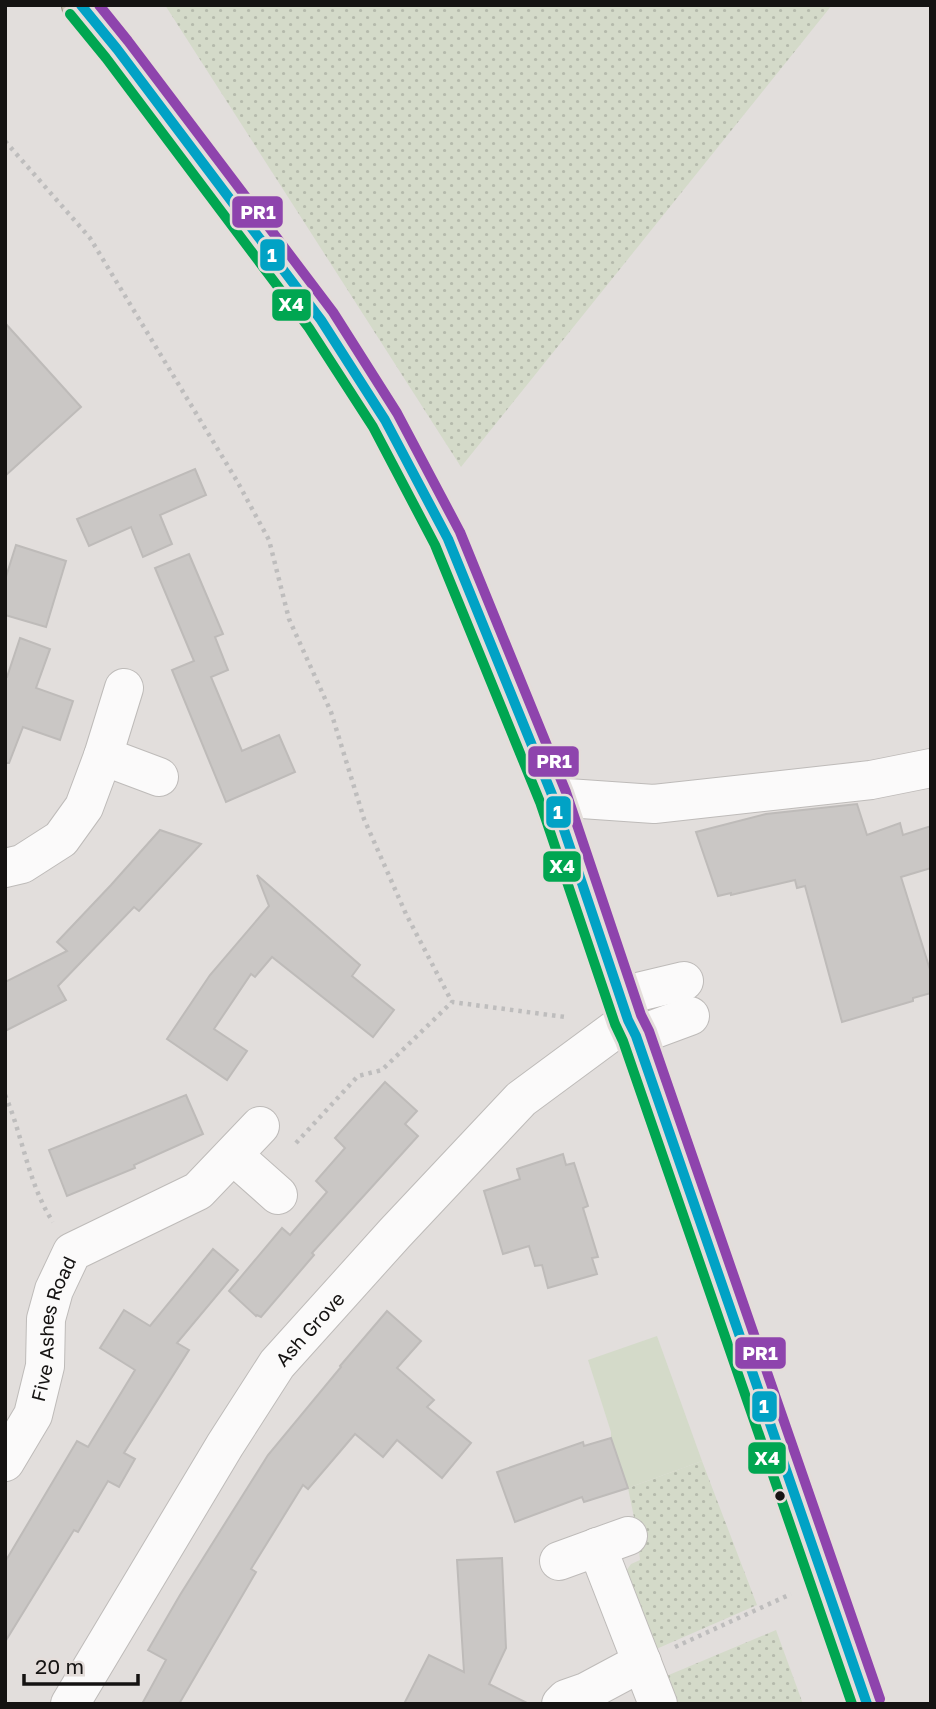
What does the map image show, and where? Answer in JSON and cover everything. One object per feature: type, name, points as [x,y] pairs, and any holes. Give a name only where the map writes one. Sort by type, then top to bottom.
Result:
[{"type":"highway","points":[[81,5],[321,320],[385,420],[448,539],[552,797],[867,1704]]},
{"type":"street","points":[[5,868],[22,864],[61,839],[84,807],[124,688]]},
{"type":"street","points":[[103,756],[159,777]]},
{"type":"street","points":[[552,797],[654,804],[876,796],[931,768]]},
{"type":"street","points":[[628,1017],[687,998]]},
{"type":"street","name":"Ash Grove","points":[[69,1704],[218,1456],[277,1364],[521,1099],[628,1017]]},
{"type":"street","name":"Five Ashes Road","points":[[5,1462],[33,1415],[45,1366],[46,1320],[54,1290],[72,1252],[198,1191],[260,1126]]},
{"type":"street","points":[[233,1155],[278,1195]]},
{"type":"street","points":[[559,1561],[613,1542],[642,1662],[658,1704]]},
{"type":"street","points":[[561,1704],[566,1699],[586,1692],[642,1662]]},
{"type":"path","points":[[5,141],[90,238],[237,481],[269,540],[289,619],[331,712],[364,818],[406,914],[452,1002]]},
{"type":"path","points":[[452,1002],[570,1017],[628,1017]]},
{"type":"path","points":[[260,1126],[294,1146],[358,1076],[382,1070],[452,1002]]},
{"type":"path","points":[[5,1095],[14,1115],[30,1171],[48,1214],[72,1252]]},
{"type":"path","points":[[642,1662],[824,1580]]},
{"type":"green space","points":[[165,5],[832,5],[461,467]]},
{"type":"green space","points":[[657,1336],[702,1461],[628,1488],[588,1360]]},
{"type":"green space","points":[[702,1461],[757,1605],[654,1650],[624,1574],[631,1564],[640,1560],[628,1488]]},
{"type":"green space","points":[[776,1630],[803,1704],[674,1704],[664,1677]]},
{"type":"building","points":[[5,323],[81,407],[5,476]]},
{"type":"building","points":[[195,469],[206,495],[160,515],[172,544],[143,557],[131,527],[89,546],[77,519]]},
{"type":"building","points":[[16,545],[66,561],[46,627],[5,615],[5,580]]},
{"type":"building","points":[[189,554],[223,634],[215,637],[228,670],[211,677],[242,751],[279,735],[295,772],[226,802],[172,670],[194,661],[155,568]]},
{"type":"building","points":[[20,638],[50,649],[36,688],[73,701],[60,740],[23,727],[9,763],[5,763],[5,677]]},
{"type":"building","points":[[857,804],[867,835],[900,823],[903,835],[931,826],[931,868],[901,877],[931,973],[931,993],[842,1022],[805,886],[797,888],[795,880],[718,896],[696,832],[766,814]]},
{"type":"building","points":[[160,830],[201,844],[139,911],[134,907],[58,986],[66,1000],[5,1031],[5,982],[67,951],[57,942]]},
{"type":"building","points":[[257,875],[360,965],[352,976],[394,1010],[373,1037],[272,957],[255,977],[251,974],[214,1029],[247,1051],[227,1080],[167,1039],[210,975],[269,906]]},
{"type":"building","points":[[385,1082],[417,1111],[405,1124],[418,1136],[312,1253],[314,1255],[261,1317],[256,1316],[229,1291],[282,1228],[290,1235],[327,1192],[316,1181],[345,1148],[335,1138]]},
{"type":"building","points":[[186,1095],[203,1134],[134,1165],[135,1168],[67,1196],[49,1150]]},
{"type":"building","points":[[563,1154],[566,1165],[574,1163],[588,1206],[583,1208],[598,1257],[592,1258],[597,1274],[548,1288],[542,1265],[535,1266],[529,1246],[503,1254],[484,1191],[520,1179],[517,1169]]},
{"type":"building","points":[[213,1249],[238,1270],[177,1343],[189,1350],[124,1453],[135,1459],[119,1487],[108,1481],[78,1532],[74,1530],[5,1642],[5,1562],[77,1441],[88,1447],[135,1370],[100,1348],[124,1310],[150,1326]]},
{"type":"building","points":[[387,1311],[421,1341],[397,1368],[434,1400],[427,1407],[471,1443],[442,1478],[397,1440],[383,1457],[355,1434],[308,1489],[303,1485],[251,1569],[256,1572],[179,1704],[142,1704],[166,1660],[148,1650],[180,1595],[268,1455]]},
{"type":"building","points":[[611,1438],[628,1488],[584,1502],[582,1497],[515,1522],[497,1472],[583,1442],[584,1446]]},
{"type":"building","points":[[502,1558],[506,1648],[489,1684],[529,1704],[404,1704],[429,1655],[464,1672],[457,1560]]},
{"type":"transit line","name":"1","points":[[81,5],[321,320],[385,420],[448,539],[553,797],[867,1704]]},
{"type":"transit line","name":"PR1","points":[[99,5],[333,312],[397,413],[460,532],[566,792],[880,1699]]},
{"type":"transit line","name":"X4","points":[[70,14],[309,328],[373,427],[435,545],[540,802],[852,1704]]}]
